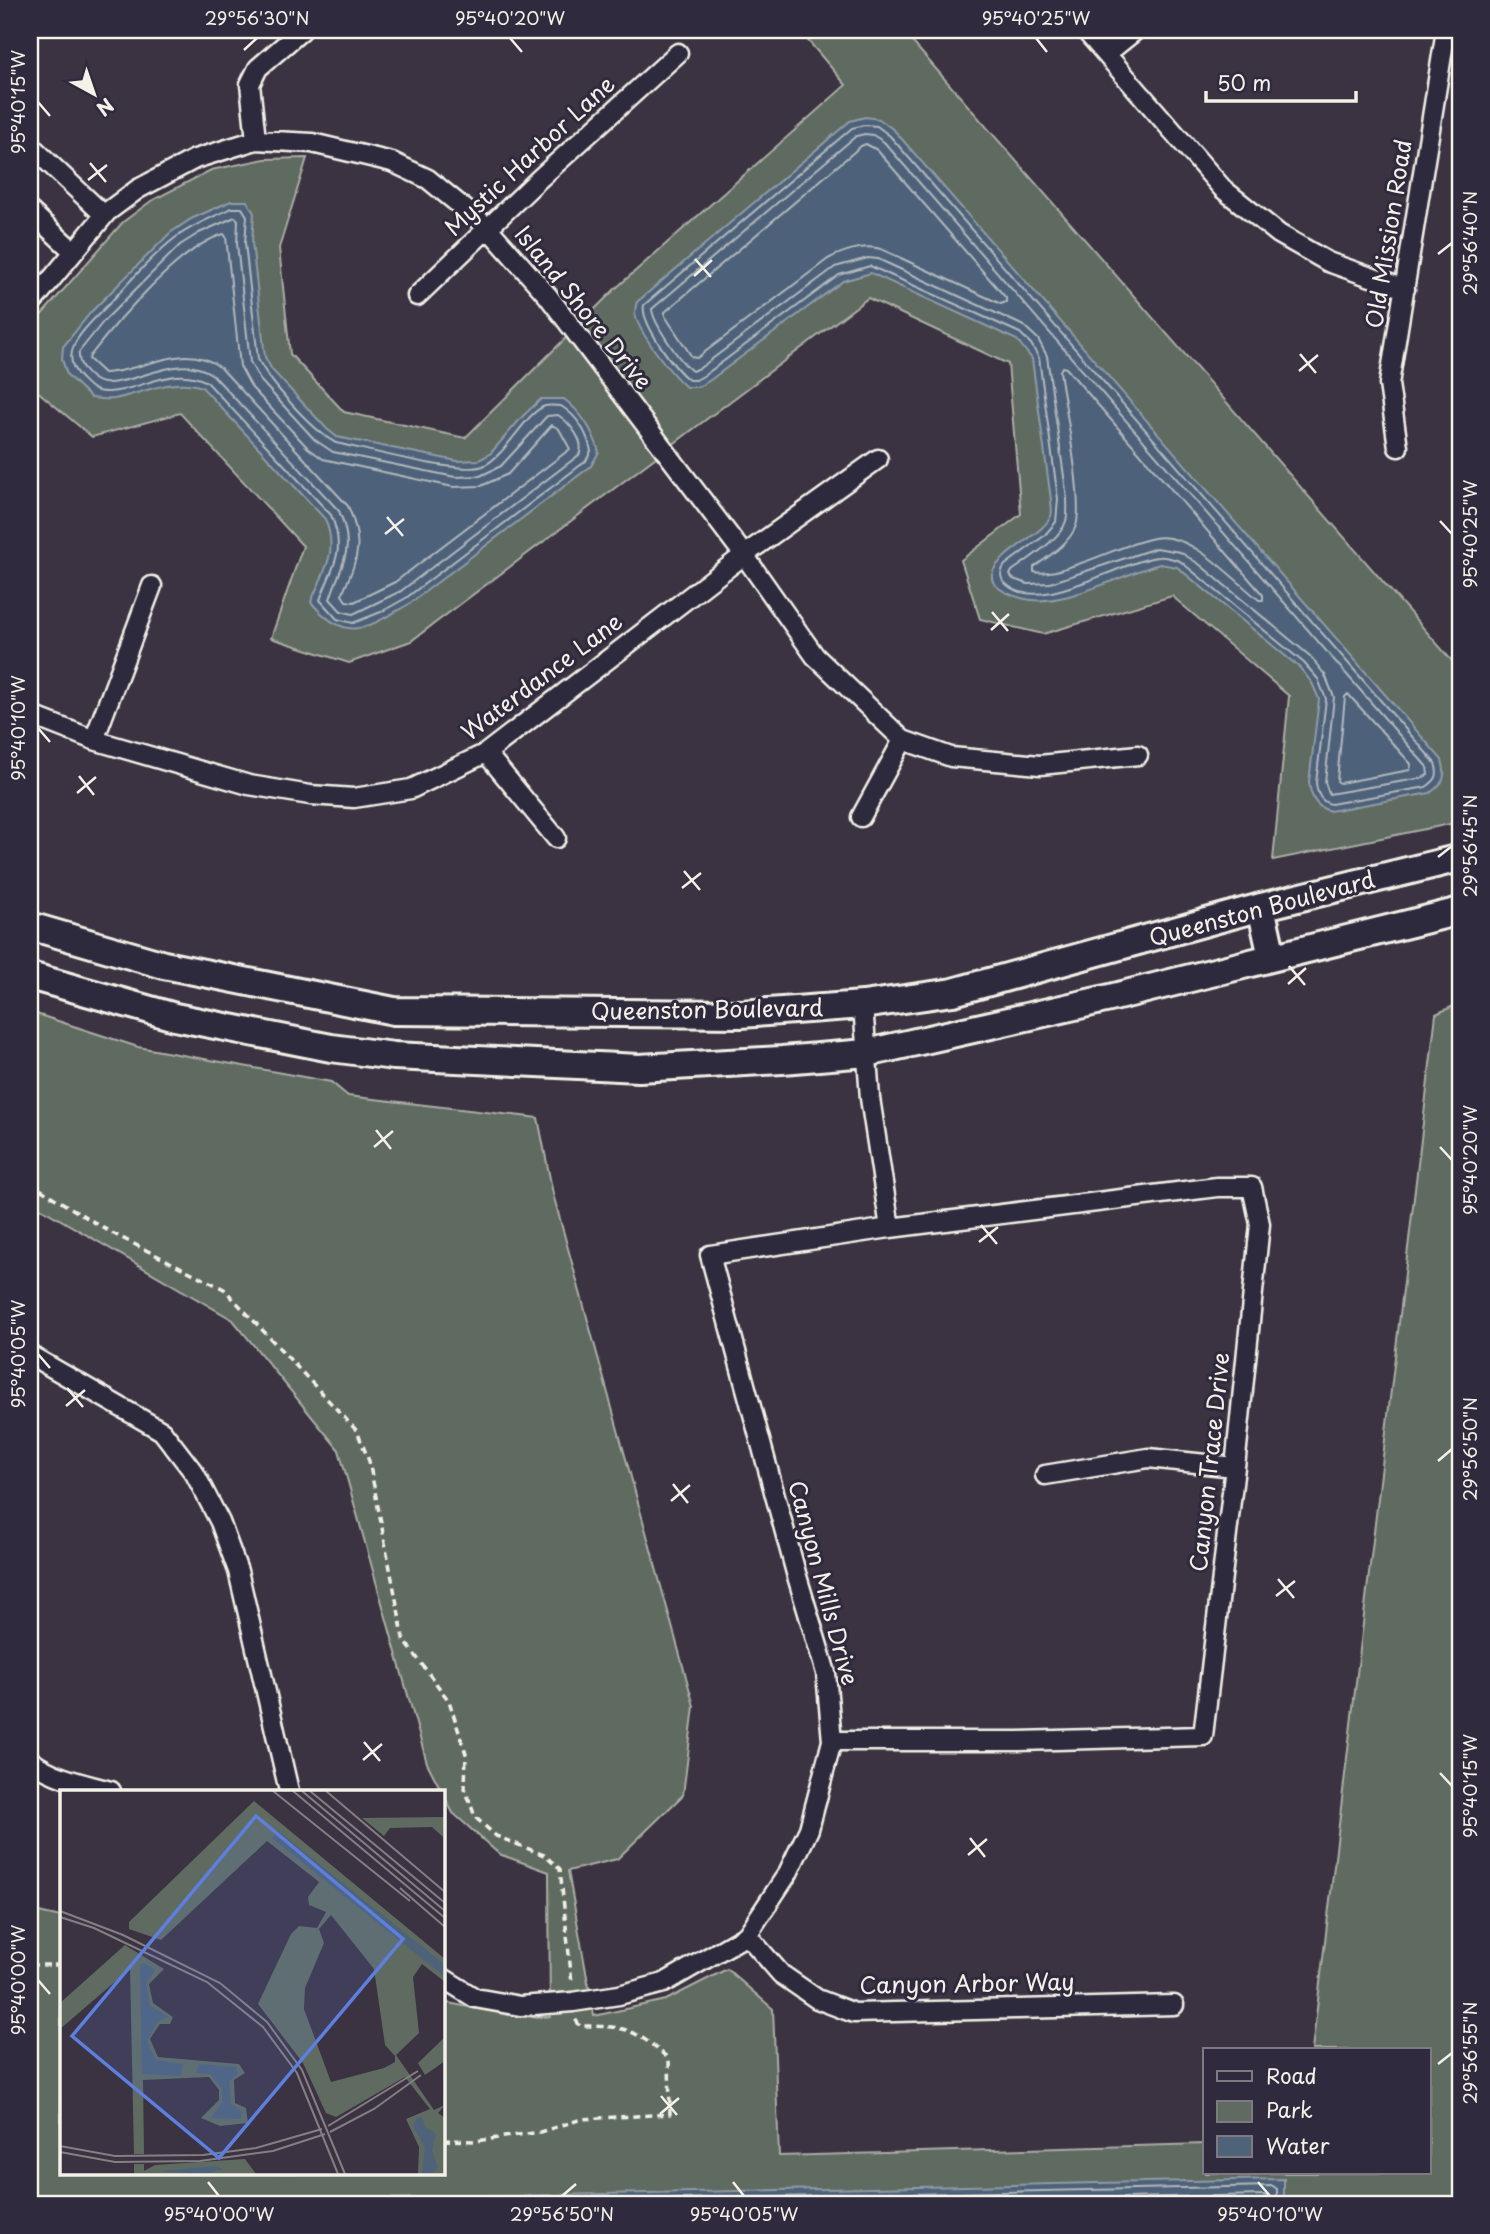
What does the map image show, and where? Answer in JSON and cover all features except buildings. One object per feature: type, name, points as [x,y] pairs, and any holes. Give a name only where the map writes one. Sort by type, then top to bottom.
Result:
[{"type":"main road","name":"Queenston Boulevard","points":[[30,926],[164,965],[394,1011],[741,1014],[863,1005],[953,992],[1261,907],[1460,858]]},
{"type":"main road","points":[[1261,907],[1272,957]]},
{"type":"main road","name":"Queenston Boulevard","points":[[30,976],[175,1017],[331,1048],[394,1056],[639,1068],[867,1053],[1110,998],[1460,911]]},
{"type":"main road","points":[[394,1011],[394,1056]]},
{"type":"street","points":[[256,140],[250,84],[258,68],[302,30]]},
{"type":"street","points":[[1085,30],[1223,189],[1279,234],[1328,262],[1405,289]]},
{"type":"street","points":[[1106,54],[1136,30]]},
{"type":"street","name":"Old Mission Road","points":[[1398,446],[1389,384],[1446,30]]},
{"type":"street","name":"Mystic Harbor Lane","points":[[417,296],[678,53]]},
{"type":"street","name":"Island Shore Drive","points":[[30,305],[104,215],[138,190],[195,159],[256,140],[312,142],[392,162],[428,179],[487,228],[548,296],[744,555],[815,656],[903,740]]},
{"type":"street","points":[[32,151],[104,215]]},
{"type":"street","points":[[30,211],[73,251]]},
{"type":"street","name":"Waterdance Lane","points":[[30,715],[94,740],[249,785],[310,795],[354,798],[411,789],[486,753],[744,555],[878,459]]},
{"type":"street","points":[[94,740],[152,586]]},
{"type":"street","points":[[861,817],[903,740],[951,757],[1040,765],[1138,755]]},
{"type":"street","points":[[486,753],[556,838]]},
{"type":"street","points":[[863,1005],[870,1098],[890,1228]]},
{"type":"street","name":"Canyon Trace Drive","points":[[832,1741],[1019,1741],[1203,1736],[1260,1224],[1252,1187],[1217,1187],[890,1228]]},
{"type":"street","name":"Canyon Mills Drive","points":[[444,1979],[475,1998],[520,2006],[620,1995],[664,1983],[747,1935],[788,1873],[809,1829],[832,1741],[825,1673],[710,1255],[890,1228]]},
{"type":"street","points":[[30,1355],[162,1431],[195,1474],[220,1522],[238,1571],[289,1790]]},
{"type":"street","points":[[1045,1475],[1148,1458],[1235,1467]]},
{"type":"street","points":[[30,1759],[40,1767],[73,1781],[107,1790]]},
{"type":"street","name":"Canyon Arbor Way","points":[[747,1935],[781,1974],[817,1999],[854,2013],[1174,2005]]},
{"type":"path","points":[[30,1182],[110,1232],[223,1289],[357,1431],[369,1461],[404,1640],[449,1701],[466,1754],[465,1788],[475,1817],[496,1836],[544,1855],[560,1869],[575,2020],[580,2026],[619,2026],[645,2038],[669,2059],[670,2114],[582,2119],[540,2132],[477,2141],[444,2140]]},
{"type":"path","points":[[30,1965],[60,1965]]},
{"type":"green space","points":[[799,30],[902,30],[1460,670],[1460,822],[1273,860],[1289,696],[1172,596],[1043,634],[980,619],[961,560],[1021,514],[1008,364],[868,298],[411,641],[349,663],[271,638],[303,546],[180,413],[92,437],[30,385],[30,328],[123,222],[151,201],[211,170],[265,159],[307,158],[279,248],[290,354],[344,412],[465,438],[615,289],[846,85]]},
{"type":"green space","points":[[1460,1003],[1460,2204],[30,2204],[30,1910],[60,1917],[60,2174],[444,2174],[444,2002],[515,2016],[550,2017],[549,1872],[499,1854],[453,1813],[444,1790],[441,1790],[427,1763],[339,1450],[233,1320],[30,1202],[30,1012],[138,1047],[331,1082],[348,1096],[538,1118],[553,1194],[694,1706],[683,1795],[617,1859],[568,1871],[594,2016],[666,2000],[727,1969],[773,2009],[779,2156],[1203,2144],[1203,2174],[1430,2174],[1430,2048],[1312,2048],[1436,1014]]},
{"type":"water","points":[[865,117],[879,119],[894,130],[1442,760],[1444,775],[1435,789],[1430,793],[1330,811],[1317,804],[1309,782],[1319,699],[1312,683],[1300,668],[1177,567],[1160,564],[1054,599],[1021,598],[1000,589],[992,579],[995,568],[1004,557],[1044,525],[1052,513],[1032,359],[1017,340],[871,273],[843,281],[698,387],[686,387],[672,373],[637,321],[637,302],[850,121]]},
{"type":"water","points":[[231,201],[247,201],[254,213],[252,242],[265,357],[272,370],[337,437],[457,461],[479,460],[490,454],[541,399],[564,399],[586,422],[594,436],[599,452],[591,466],[409,604],[369,625],[347,628],[336,624],[311,602],[330,552],[331,542],[325,519],[202,387],[191,384],[169,385],[114,399],[91,398],[67,375],[62,359],[63,347],[91,312],[170,233],[191,219]]},
{"type":"water","points":[[1284,2179],[1284,2204],[142,2204]]}]
